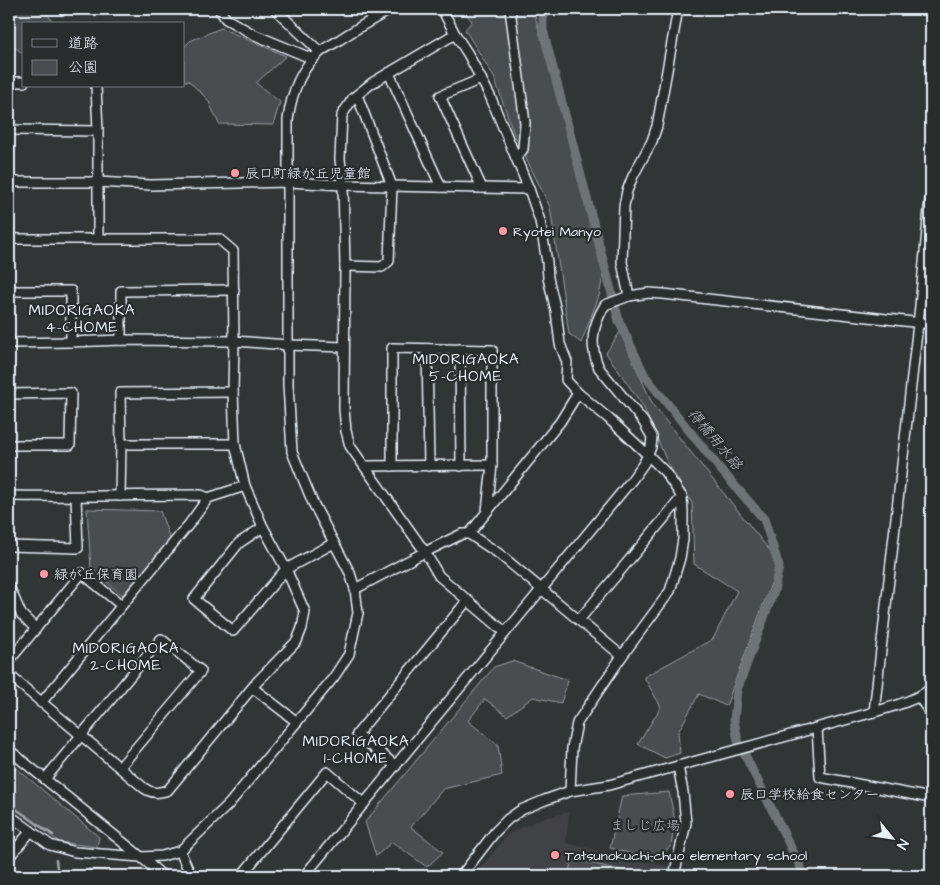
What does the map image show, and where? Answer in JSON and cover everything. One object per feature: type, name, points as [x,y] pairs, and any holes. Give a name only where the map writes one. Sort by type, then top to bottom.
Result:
[{"type":"street","points":[[219,9],[226,19],[255,35],[317,56]]},
{"type":"street","points":[[275,9],[317,56]]},
{"type":"street","points":[[9,816],[50,846],[75,852],[141,857],[162,856],[180,851],[229,804],[334,677],[349,654],[358,614],[355,589],[350,573],[313,503],[292,452],[288,384],[288,120],[295,87],[307,66],[317,56],[344,37],[392,9]]},
{"type":"street","points":[[442,9],[490,96],[529,189],[540,221],[560,344],[567,362],[566,380],[648,455],[664,472],[682,497],[683,539],[680,558],[670,591],[622,656],[577,723],[572,748],[570,791]]},
{"type":"street","points":[[510,9],[525,122],[523,149],[516,158]]},
{"type":"street","points":[[629,296],[622,262],[624,206],[633,176],[652,141],[657,126],[678,9]]},
{"type":"street","points":[[455,34],[372,83],[353,98],[342,115],[340,159],[343,185],[345,266],[344,409],[346,431],[350,446],[439,576],[505,632]]},
{"type":"street","points":[[389,73],[441,187]]},
{"type":"street","points":[[481,78],[440,96],[482,188]]},
{"type":"street","points":[[9,82],[22,82]]},
{"type":"street","points":[[96,88],[98,238]]},
{"type":"street","points":[[345,266],[382,267],[389,261],[392,186],[358,95]]},
{"type":"street","points":[[9,130],[98,131]]},
{"type":"street","points":[[9,182],[97,182],[151,186],[288,182],[529,189]]},
{"type":"street","points":[[874,712],[931,194]]},
{"type":"street","points":[[9,239],[218,239],[233,250],[235,444],[245,486],[305,612],[297,641],[253,688],[168,790],[158,793],[149,791],[9,675]]},
{"type":"street","points":[[121,340],[121,292],[234,290]]},
{"type":"street","points":[[9,291],[70,291],[71,342]]},
{"type":"street","points":[[304,876],[644,463],[651,447],[652,437],[643,420],[599,368],[594,358],[594,333],[598,317],[605,304],[629,296],[649,293],[931,324]]},
{"type":"street","points":[[9,342],[121,340],[234,342],[344,347]]},
{"type":"street","points":[[392,466],[392,348],[492,350],[492,465],[487,512]]},
{"type":"street","points":[[427,349],[429,466]]},
{"type":"street","points":[[460,349],[461,466]]},
{"type":"street","points":[[120,496],[120,393],[233,392]]},
{"type":"street","points":[[469,534],[560,422],[578,393]]},
{"type":"street","points":[[9,394],[71,394],[70,445],[9,445]]},
{"type":"street","points":[[121,444],[235,444]]},
{"type":"street","points":[[364,466],[492,465]]},
{"type":"street","points":[[41,703],[190,523],[208,498],[245,486]]},
{"type":"street","points":[[9,496],[200,495],[208,498]]},
{"type":"street","points":[[9,546],[78,548],[76,497]]},
{"type":"street","points":[[579,620],[682,497]]},
{"type":"street","points":[[263,527],[239,543],[194,599],[233,631],[286,569],[334,543]]},
{"type":"street","points":[[355,589],[424,552],[462,534],[469,534],[498,553],[622,656]]},
{"type":"street","points":[[9,661],[82,573],[121,605]]},
{"type":"street","points":[[9,586],[21,614],[36,629]]},
{"type":"street","points":[[396,766],[357,734],[467,601]]},
{"type":"street","points":[[45,779],[161,639],[201,671],[120,768]]},
{"type":"street","points":[[253,688],[297,722]]},
{"type":"street","points":[[461,876],[495,832],[508,819],[521,810],[570,791],[609,785],[874,712],[919,697],[931,689]]},
{"type":"street","points":[[919,697],[931,714]]},
{"type":"street","points":[[817,728],[820,777],[931,798]]},
{"type":"street","points":[[9,750],[163,876]]},
{"type":"street","points":[[674,876],[686,822],[678,766]]},
{"type":"street","points":[[242,876],[327,772],[364,804]]},
{"type":"street","points":[[9,857],[31,831]]},
{"type":"street","points":[[180,851],[191,876]]},
{"type":"shaded area","name":"Tatsunokuchi-chuo elementary school","points":[[569,812],[566,843],[670,867],[668,876],[474,876],[508,834],[540,819]]},
{"type":"green space","points":[[10,9],[44,9],[53,22],[22,22],[22,53],[10,43]]},
{"type":"green space","points":[[462,9],[535,9],[535,16],[604,271],[599,296],[581,343],[569,334],[550,207],[514,134],[494,77],[465,30],[472,21]]},
{"type":"green space","points":[[221,28],[286,56],[256,83],[280,102],[273,125],[219,124],[208,100],[189,81],[185,81],[185,46],[190,41]]},
{"type":"green space","points":[[620,332],[653,405],[779,562],[726,706],[699,694],[678,732],[680,753],[665,758],[638,744],[661,707],[644,677],[713,639],[737,591],[694,564],[692,503],[667,462],[643,406],[606,353]]},
{"type":"green space","points":[[87,509],[160,511],[171,542],[122,595],[91,569]]},
{"type":"green space","points":[[512,661],[568,680],[561,703],[533,697],[507,716],[485,699],[468,721],[498,745],[502,775],[443,789],[411,827],[443,852],[427,867],[392,842],[376,856],[365,822],[494,667]]},
{"type":"green space","points":[[9,762],[99,837],[97,847],[59,842],[9,803]]},
{"type":"green space","name":"ましじ広場","points":[[669,792],[675,821],[671,846],[655,860],[610,848],[622,796]]},
{"type":"green space","points":[[572,859],[643,875],[643,876],[568,876]]},
{"type":"green space","points":[[88,869],[105,870],[111,876],[94,876]]},
{"type":"waterway","name":"得橋用水路","points":[[543,9],[543,30],[619,321],[645,376],[721,470],[764,519],[779,566],[774,591],[737,690],[734,720],[738,741],[805,876]]},
{"type":"waterway","points":[[9,804],[53,835]]},
{"type":"waterway","points":[[56,860],[58,876]]},
{"type":"place","name":"辰口町緑が丘児童館","points":[[235,173]]},
{"type":"place","name":"Ryotei Manyo","points":[[503,231]]},
{"type":"place","name":"緑が丘保育園","points":[[44,574]]},
{"type":"place","name":"辰口学校給食センター","points":[[730,794]]},
{"type":"place","name":"Tatsunokuchi-chuo elementary school","points":[[555,855]]},
{"type":"district","name":"MIDORIGAOKA 4-CHOME","points":[[82,318]]},
{"type":"district","name":"MIDORIGAOKA 5-CHOME","points":[[466,368]]},
{"type":"district","name":"MIDORIGAOKA 2-CHOME","points":[[126,656]]},
{"type":"district","name":"MIDORIGAOKA 1-CHOME","points":[[356,750]]}]
